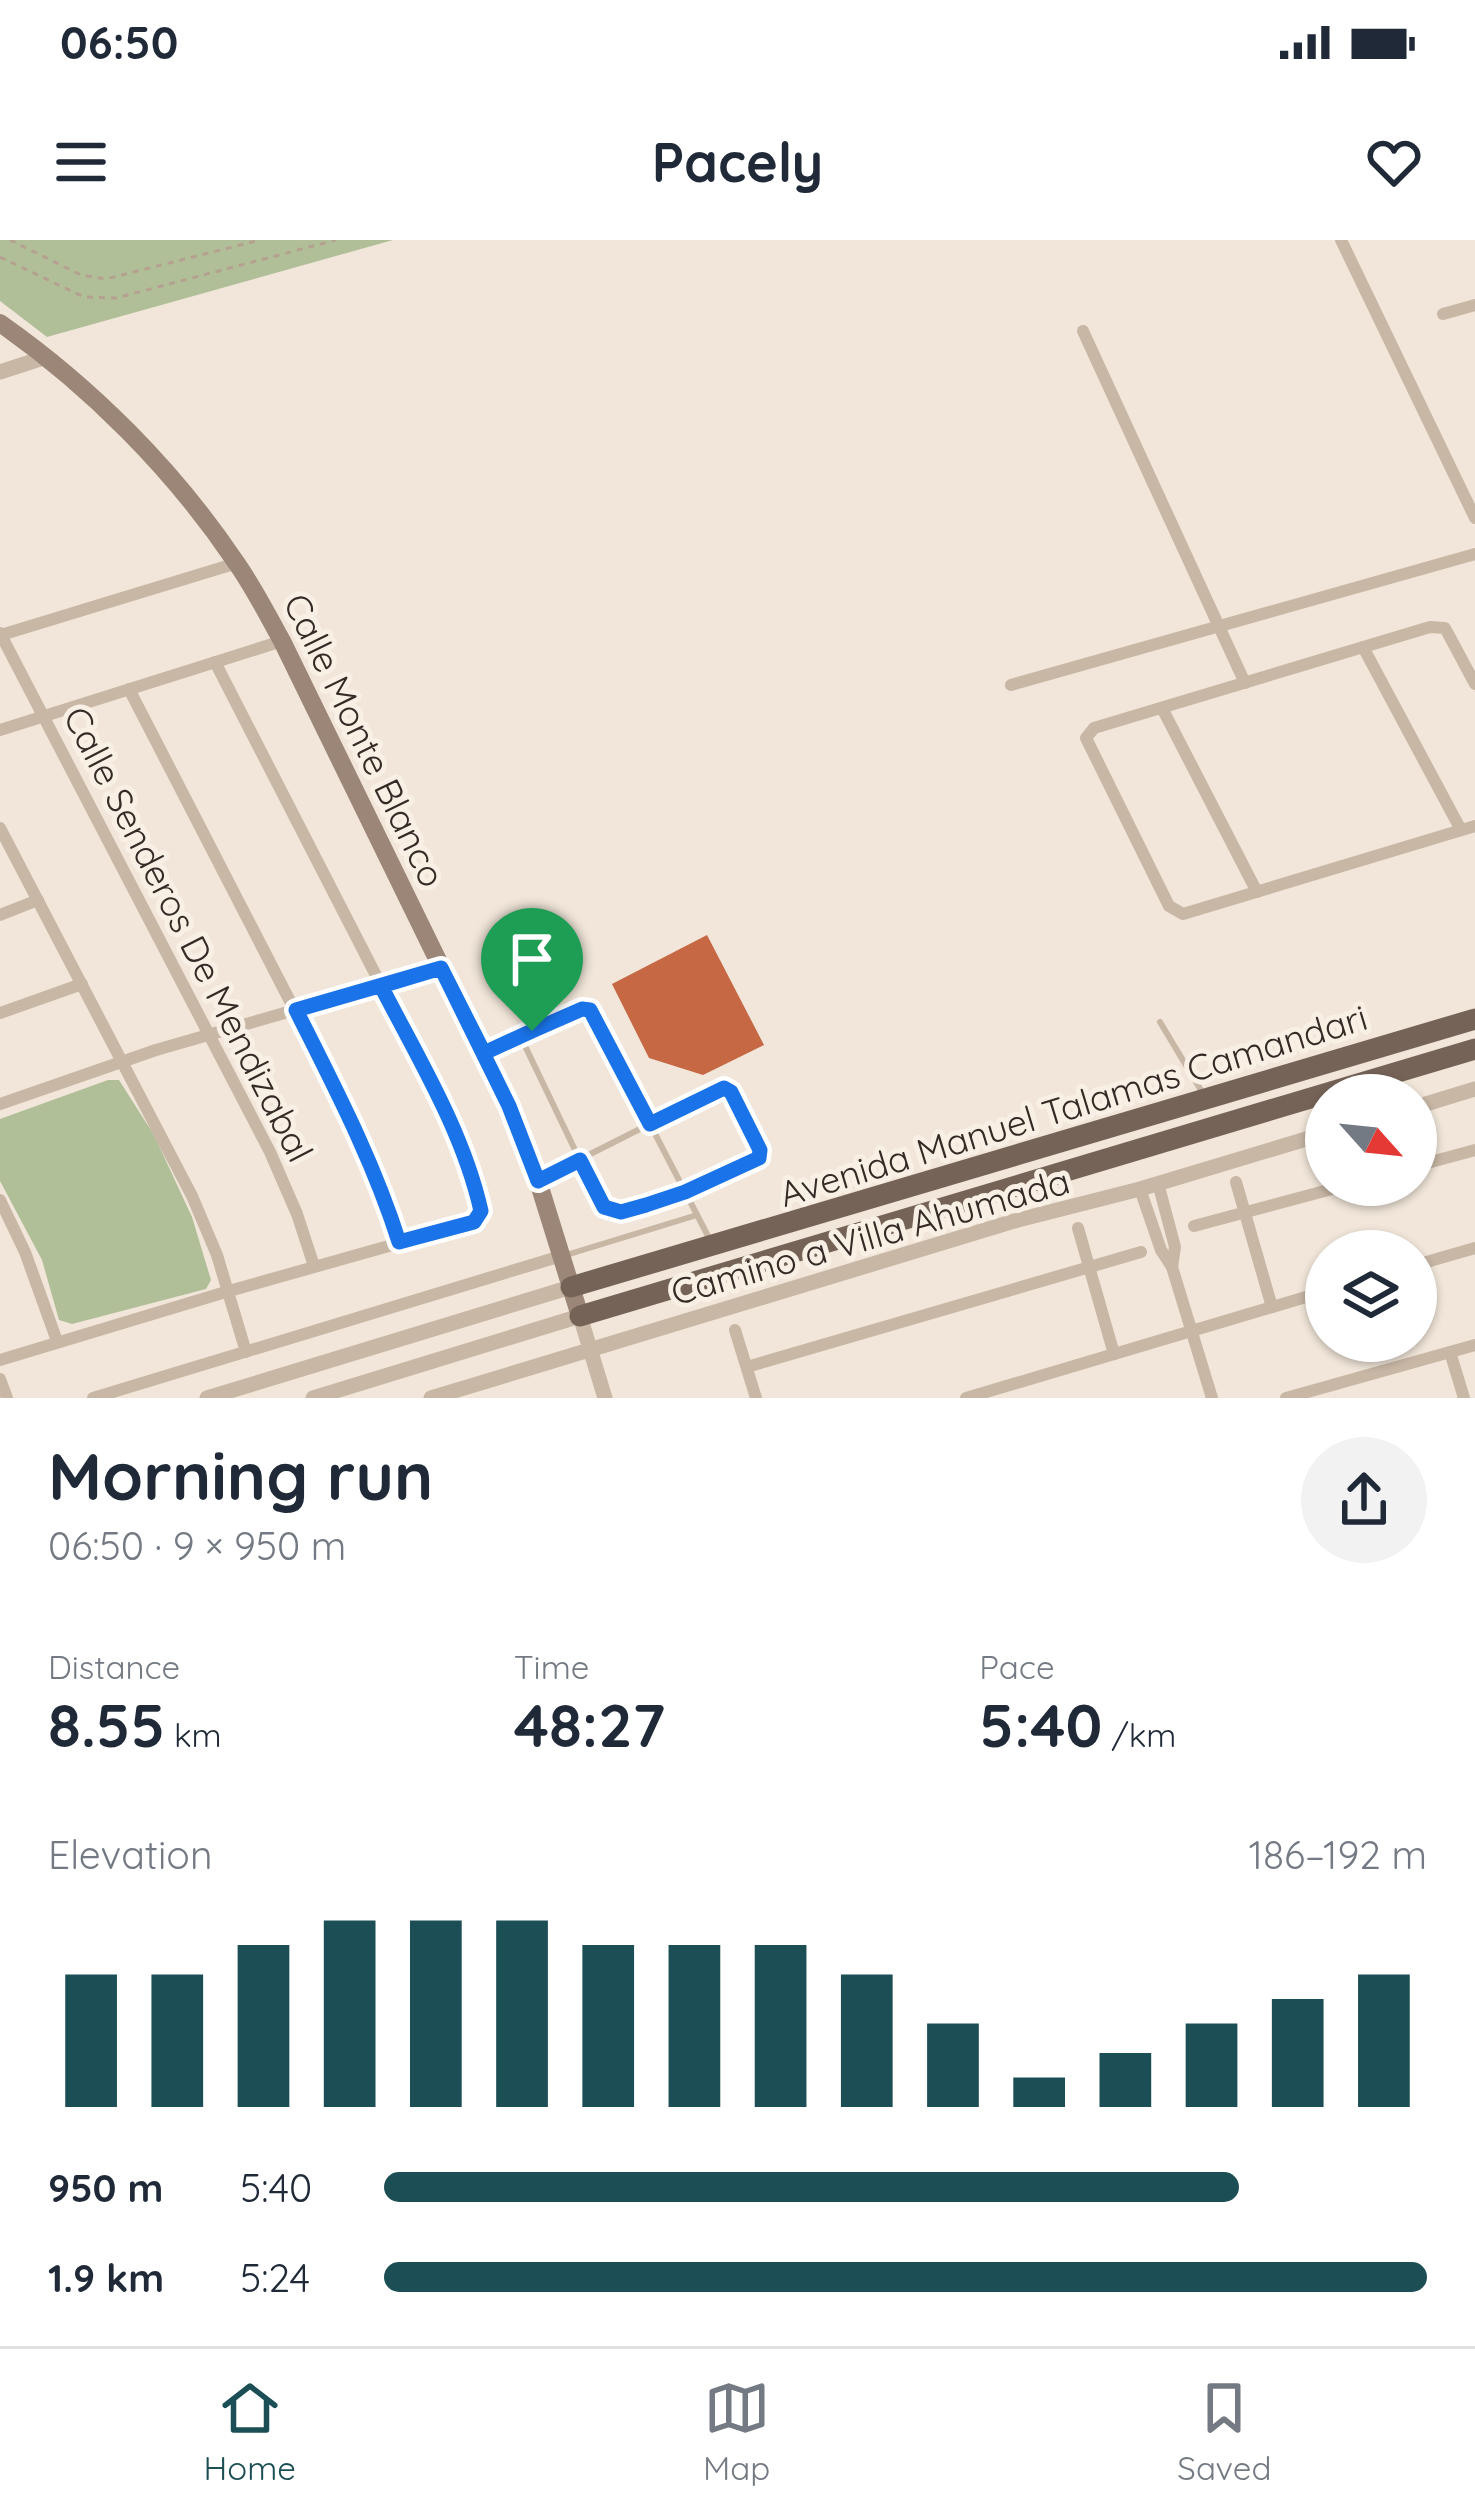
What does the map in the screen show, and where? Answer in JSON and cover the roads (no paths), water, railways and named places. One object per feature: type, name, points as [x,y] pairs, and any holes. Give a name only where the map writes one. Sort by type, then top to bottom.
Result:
[{"type":"main road","name":"Calle Monte Blanco","points":[[0,322],[88,394],[149,454],[237,563],[282,641],[509,1106],[580,1316]]},
{"type":"main road","name":"Avenida Manuel Talamas Camandari","points":[[572,1287],[1475,1019]]},
{"type":"main road","name":"Avenida Manuel Talamas Camandari","points":[[580,1316],[1475,1049]]},
{"type":"street","points":[[1341,240],[1475,518]]},
{"type":"street","points":[[1443,314],[1475,305]]},
{"type":"street","points":[[1083,331],[1245,682]]},
{"type":"street","points":[[0,372],[46,357]]},
{"type":"street","points":[[1010,686],[1475,554]]},
{"type":"street","points":[[0,634],[237,563]]},
{"type":"street","points":[[1363,647],[1468,828],[1184,914],[1169,906],[1086,738],[1094,728],[1245,682],[1430,627],[1445,628],[1475,684]]},
{"type":"street","name":"Calle Senderos De Mendizabal","points":[[0,634],[285,1183],[314,1266]]},
{"type":"street","points":[[0,730],[282,641]]},
{"type":"street","points":[[0,1360],[474,1222],[480,1215],[454,1132],[215,662]]},
{"type":"street","points":[[129,689],[359,1135],[399,1242]]},
{"type":"street","points":[[1162,708],[1257,892]]},
{"type":"street","points":[[0,828],[192,1196],[218,1255],[246,1352]]},
{"type":"street","points":[[0,915],[38,900]]},
{"type":"street","points":[[0,1104],[122,1061],[441,968]]},
{"type":"street","points":[[0,1013],[82,984]]},
{"type":"street","points":[[1437,1101],[1475,1089]]},
{"type":"street","name":"Camino a Villa Ahumada","points":[[431,1398],[1018,1220],[1305,1139]]},
{"type":"street","points":[[1437,1160],[1475,1150]]},
{"type":"street","points":[[1236,1182],[1272,1307]]},
{"type":"street","points":[[1158,1183],[1175,1246],[1172,1267]]},
{"type":"street","points":[[1140,1189],[1161,1250],[1172,1267],[1212,1398]]},
{"type":"street","points":[[1194,1226],[1305,1197]]},
{"type":"street","points":[[0,1200],[26,1252],[57,1341]]},
{"type":"street","points":[[1078,1228],[1114,1354]]},
{"type":"street","points":[[1437,1259],[1475,1248]]},
{"type":"street","points":[[747,1367],[1141,1252]]},
{"type":"street","points":[[92,1398],[562,1256]]},
{"type":"street","name":"Avenida Manuel Talamas Camandari","points":[[207,1398],[572,1287]]},
{"type":"street","points":[[965,1398],[1305,1298]]},
{"type":"street","name":"Calle Monte Blanco","points":[[580,1316],[605,1398]]},
{"type":"street","name":"Avenida Manuel Talamas Camandari","points":[[313,1398],[580,1316]]},
{"type":"street","points":[[735,1330],[756,1398]]},
{"type":"street","points":[[1286,1398],[1475,1345]]},
{"type":"street","points":[[1450,1352],[1464,1398]]},
{"type":"street","points":[[0,1378],[7,1398]]},
{"type":"lane","points":[[484,1053],[582,1009],[590,1010],[713,1246]]},
{"type":"lane","points":[[1160,1022],[1207,1100]]},
{"type":"lane","points":[[521,1037],[580,1160],[600,1202],[609,1210],[621,1212],[685,1192],[761,1154],[731,1092],[724,1088],[650,1124],[580,1160],[538,1181]]},
{"type":"lane","points":[[562,1256],[697,1215]]}]
